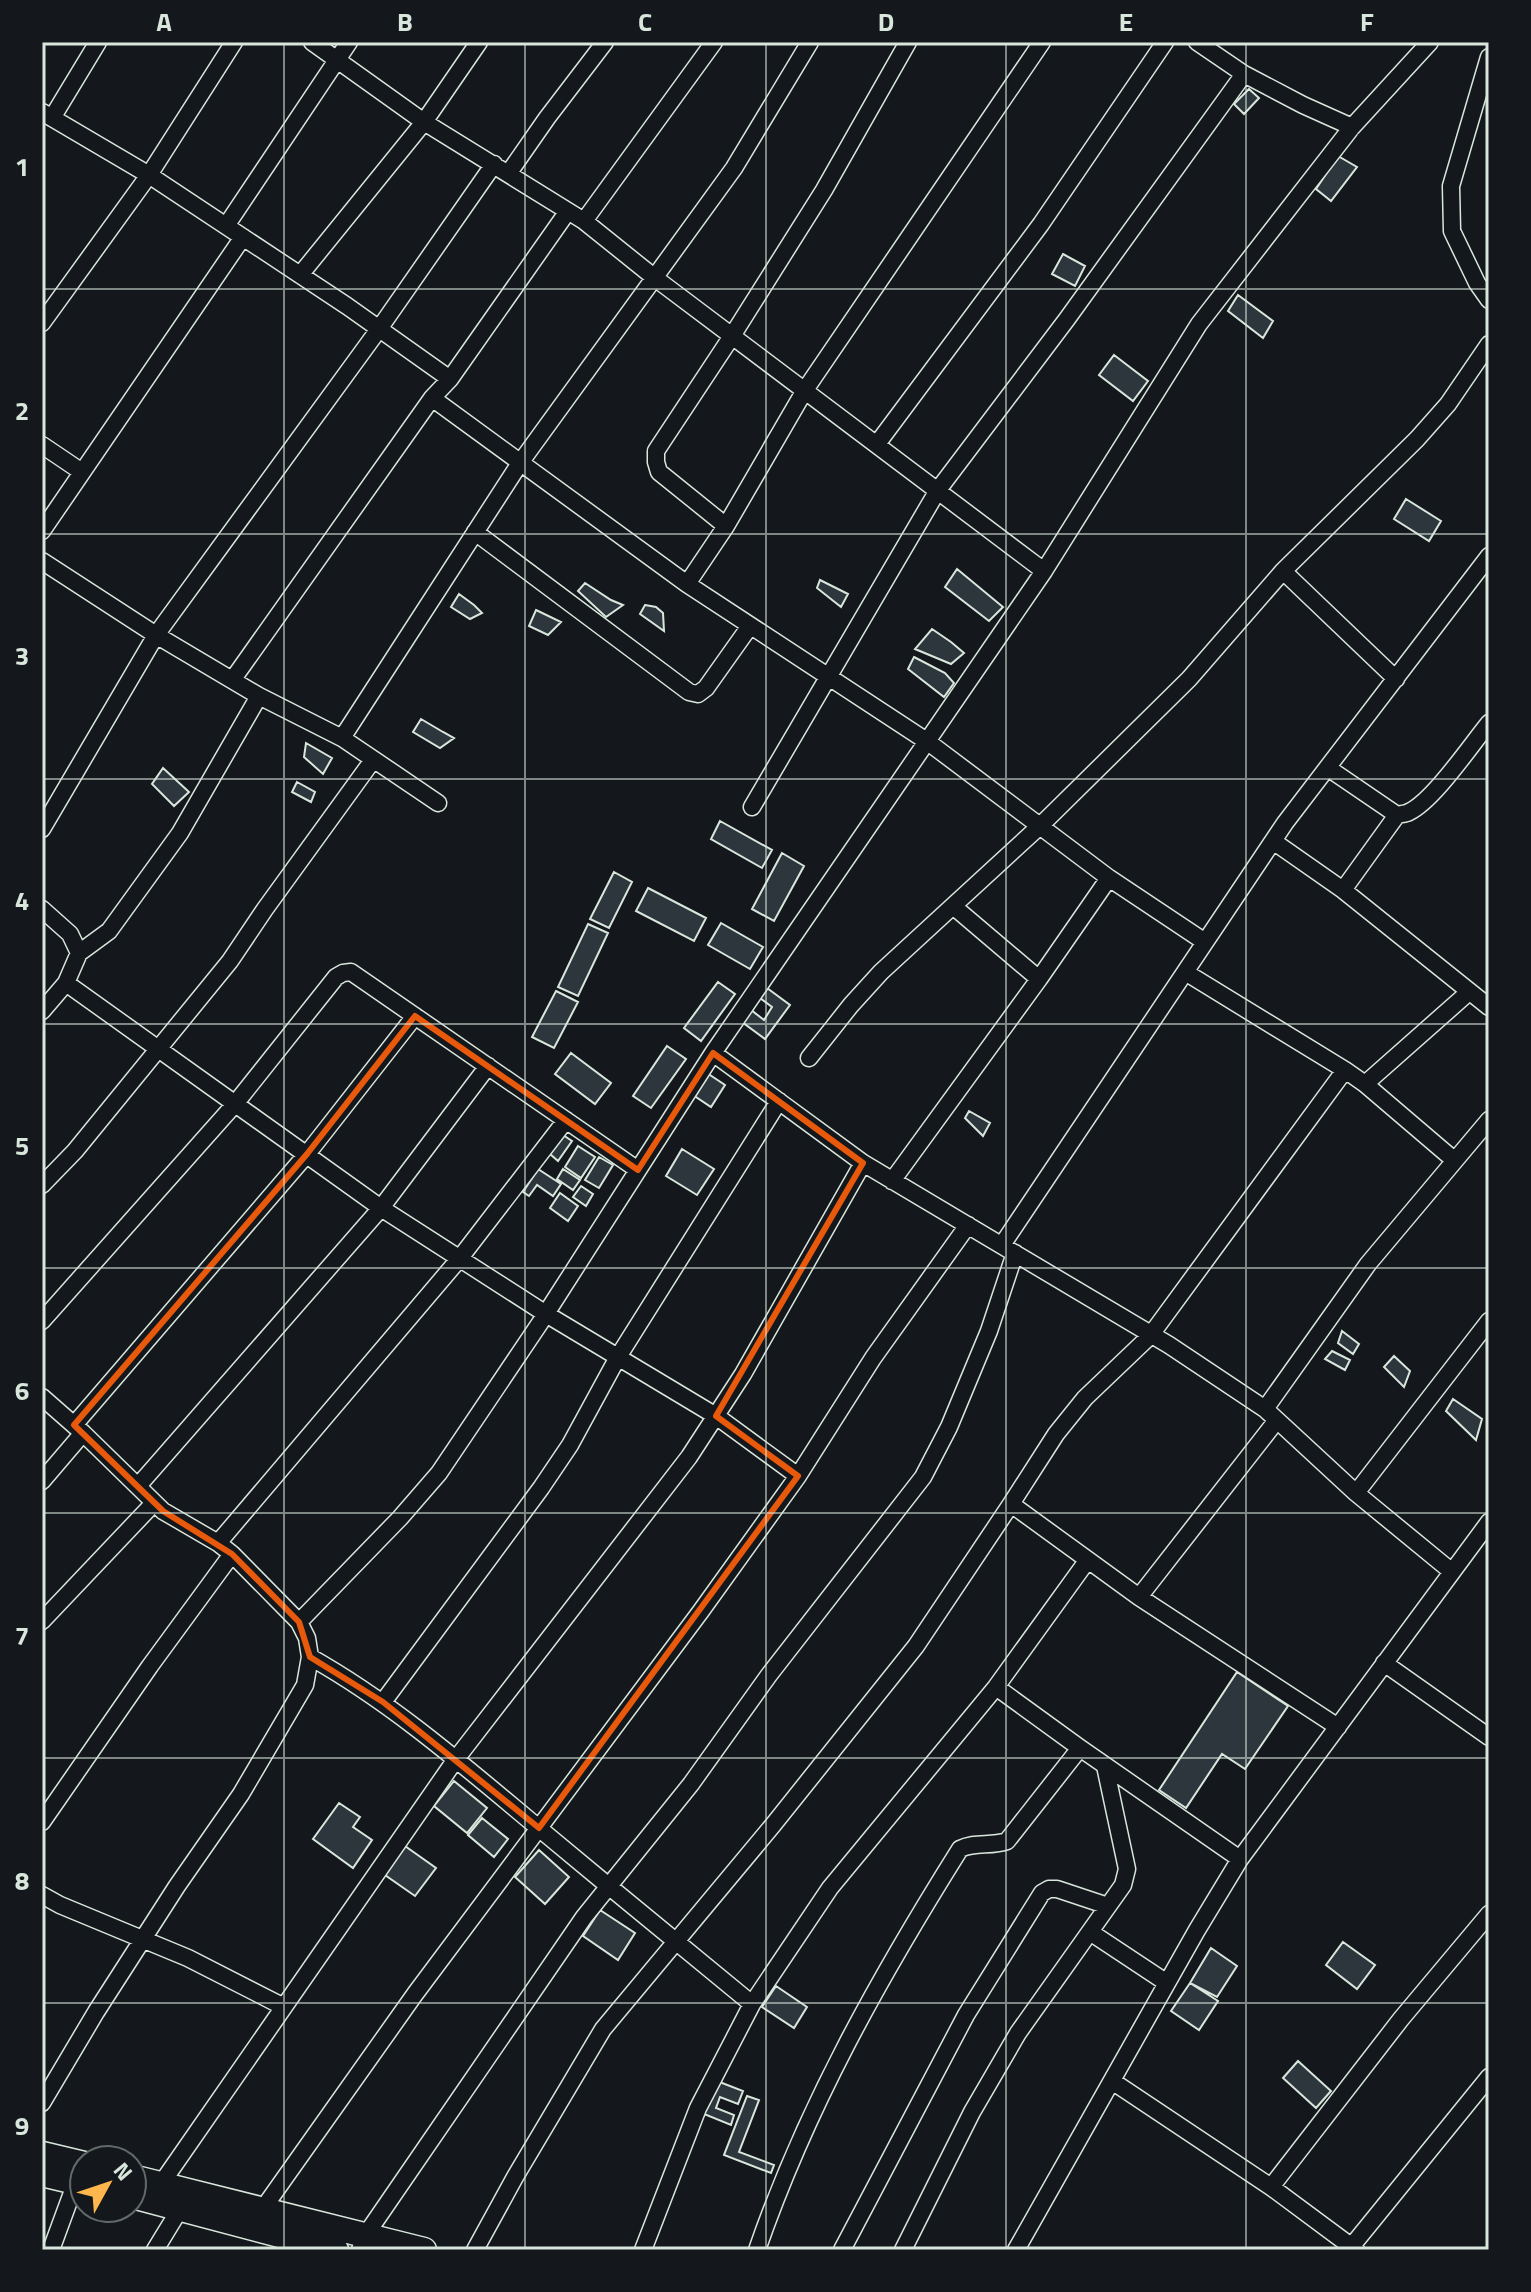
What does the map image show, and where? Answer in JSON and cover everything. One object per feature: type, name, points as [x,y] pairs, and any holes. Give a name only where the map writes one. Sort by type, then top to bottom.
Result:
[{"type":"main road","points":[[42,2154],[68,2169]]},
{"type":"main road","points":[[42,2174],[68,2176]]},
{"type":"main road","points":[[148,2181],[262,2210],[363,2243],[424,2250]]},
{"type":"main road","points":[[148,2200],[279,2243],[336,2250]]},
{"type":"street","points":[[98,42],[47,115],[149,175],[450,379]]},
{"type":"street","points":[[42,323],[149,175],[234,42]]},
{"type":"street","points":[[312,42],[424,122],[584,221],[1044,571]]},
{"type":"street","points":[[226,226],[349,42]]},
{"type":"street","points":[[300,275],[424,122],[479,42]]},
{"type":"street","points":[[42,829],[156,635],[379,329],[501,169],[547,118],[605,42]]},
{"type":"street","points":[[584,221],[714,42]]},
{"type":"street","points":[[342,738],[520,463],[734,168],[810,42]]},
{"type":"street","points":[[726,526],[659,472],[656,451],[824,190],[908,42]]},
{"type":"street","points":[[687,584],[726,526],[805,390],[1042,42]]},
{"type":"street","points":[[877,444],[1041,224],[1165,42]]},
{"type":"street","points":[[1197,42],[1244,74],[1352,127]]},
{"type":"street","points":[[299,1622],[439,1473],[546,1314],[713,1053],[1044,571],[1199,324],[1352,127],[1430,42]]},
{"type":"street","points":[[1489,57],[1451,186],[1452,231],[1477,283],[1489,300]]},
{"type":"street","points":[[752,807],[938,490],[1067,319],[1244,74]]},
{"type":"street","points":[[233,679],[568,211]]},
{"type":"street","points":[[42,531],[243,237]]},
{"type":"street","points":[[809,1058],[881,972],[1041,825],[1189,679],[1283,571],[1417,439],[1448,404],[1489,344]]},
{"type":"street","points":[[432,398],[687,584],[928,742],[1109,878],[1205,942]]},
{"type":"street","points":[[42,445],[82,472]]},
{"type":"street","points":[[475,532],[689,692],[698,694],[706,688],[750,626]]},
{"type":"street","points":[[363,2243],[584,1917],[691,1784],[769,1675],[923,1477],[949,1427],[989,1331],[1009,1249],[1185,972],[1273,841],[1489,556]]},
{"type":"street","points":[[42,561],[156,635],[259,696],[342,738],[438,803]]},
{"type":"street","points":[[1283,571],[1396,679]]},
{"type":"street","points":[[42,1011],[66,983],[79,953],[109,931],[180,833],[259,696]]},
{"type":"street","points":[[1343,890],[1397,815],[1408,813],[1420,805],[1489,723]]},
{"type":"street","points":[[42,1185],[75,1151],[230,961],[373,760]]},
{"type":"street","points":[[1328,768],[1397,815]]},
{"type":"street","points":[[1273,841],[1343,890],[1489,1007]]},
{"type":"street","points":[[892,1181],[1109,878]]},
{"type":"street","points":[[953,906],[1039,979]]},
{"type":"street","points":[[42,909],[70,934],[79,953]]},
{"type":"street","points":[[42,1321],[235,1104],[336,977],[343,973],[351,972],[638,1170]]},
{"type":"street","points":[[1185,972],[1345,1070],[1454,1160]]},
{"type":"street","points":[[66,983],[381,1208],[546,1314],[716,1416],[798,1476]]},
{"type":"street","points":[[1365,1084],[1469,992]]},
{"type":"street","points":[[42,1481],[78,1429],[307,1154],[415,1016]]},
{"type":"street","points":[[713,1053],[863,1163],[1169,1345],[1271,1415],[1356,1493],[1451,1571]]},
{"type":"street","points":[[138,1486],[381,1208],[488,1066]]},
{"type":"street","points":[[475,2250],[522,2164],[603,2029],[773,1825],[916,1646],[1056,1434],[1085,1398],[1150,1336],[1345,1070]]},
{"type":"street","points":[[383,1702],[570,1445],[618,1357],[779,1101]]},
{"type":"street","points":[[218,1543],[460,1258],[566,1120]]},
{"type":"street","points":[[1139,1597],[1271,1415],[1368,1264],[1489,1120]]},
{"type":"street","points":[[161,2184],[456,1759],[689,1457],[743,1374],[863,1163]]},
{"type":"street","points":[[262,2210],[415,1994],[798,1476],[873,1358],[968,1225]]},
{"type":"street","points":[[1356,1493],[1489,1321]]},
{"type":"street","points":[[42,1397],[163,1511],[232,1554],[299,1622],[307,1638],[310,1657],[305,1685],[249,1780],[96,2012],[42,2103]]},
{"type":"street","points":[[42,1621],[154,1503]]},
{"type":"street","points":[[1011,1504],[1139,1597],[1338,1727]]},
{"type":"street","points":[[1016,2250],[1240,1859],[1489,1522]]},
{"type":"street","points":[[42,1822],[232,1554]]},
{"type":"street","points":[[643,2250],[698,2108],[752,2004],[847,1865],[918,1784],[996,1687],[1087,1561]]},
{"type":"street","points":[[310,1657],[383,1702],[456,1759],[752,2004]]},
{"type":"street","points":[[1384,1663],[1489,1737]]},
{"type":"street","points":[[996,1687],[1240,1859]]},
{"type":"street","points":[[757,2250],[775,2198],[841,2052],[910,1929],[960,1849],[969,1844],[1007,1841],[1080,1748]]},
{"type":"street","points":[[903,2250],[980,2099],[1018,2033],[1123,1885],[1127,1869],[1105,1766]]},
{"type":"street","points":[[842,2250],[966,2015],[1042,1893],[1057,1889],[1108,1906]]},
{"type":"street","points":[[42,1895],[188,1958],[284,2007]]},
{"type":"street","points":[[1271,2187],[1401,2019],[1489,1914]]},
{"type":"street","points":[[1090,1932],[1167,1983]]},
{"type":"street","points":[[1112,2081],[1271,2187],[1353,2248],[1489,2077]]},
{"type":"street","points":[[51,2250],[68,2209]]},
{"type":"street","points":[[155,2250],[180,2209]]},
{"type":"highlighted area","points":[[415,1016],[638,1170],[713,1053],[863,1163],[716,1416],[798,1476],[539,1828],[383,1702],[310,1657],[299,1622],[232,1554],[163,1511],[74,1425],[307,1154]]},
{"type":"building","points":[[1249,89],[1259,98],[1244,114],[1234,104]]},
{"type":"building","points":[[1338,156],[1357,167],[1331,201],[1316,189]]},
{"type":"building","points":[[1063,254],[1085,266],[1075,286],[1052,274]]},
{"type":"building","points":[[1238,295],[1273,321],[1263,338],[1228,311]]},
{"type":"building","points":[[1114,355],[1148,381],[1133,401],[1099,375]]},
{"type":"building","points":[[1406,499],[1441,521],[1429,541],[1394,519]]},
{"type":"building","points":[[957,569],[1003,607],[989,621],[945,587]]},
{"type":"building","points":[[820,580],[848,594],[841,607],[817,588]]},
{"type":"building","points":[[585,583],[623,605],[606,617],[578,591]]},
{"type":"building","points":[[459,594],[482,613],[470,619],[451,607]]},
{"type":"building","points":[[645,605],[656,607],[663,613],[664,631],[640,614]]},
{"type":"building","points":[[536,610],[561,622],[548,635],[529,626]]},
{"type":"building","points":[[932,629],[964,653],[951,664],[915,649]]},
{"type":"building","points":[[914,657],[945,673],[954,683],[944,697],[908,669]]},
{"type":"building","points":[[421,719],[454,738],[440,748],[413,732]]},
{"type":"building","points":[[306,743],[332,758],[323,774],[304,757]]},
{"type":"building","points":[[163,768],[189,792],[174,806],[152,784]]},
{"type":"building","points":[[297,782],[315,792],[311,802],[292,792]]},
{"type":"building","points":[[720,821],[772,850],[762,868],[711,839]]},
{"type":"building","points":[[782,853],[804,866],[774,921],[752,909]]},
{"type":"building","points":[[614,872],[632,882],[609,928],[590,919]]},
{"type":"building","points":[[648,888],[706,918],[694,941],[636,911]]},
{"type":"building","points":[[721,923],[763,947],[750,969],[708,945]]},
{"type":"building","points":[[588,924],[608,933],[578,996],[558,987]]},
{"type":"building","points":[[718,982],[735,994],[701,1041],[684,1028]]},
{"type":"building","points":[[767,988],[790,1005],[765,1039],[742,1022],[751,1010],[764,1020],[772,1007],[760,998]]},
{"type":"building","points":[[556,991],[578,1002],[554,1048],[532,1037]]},
{"type":"building","points":[[667,1046],[686,1059],[651,1108],[633,1096]]},
{"type":"building","points":[[571,1053],[611,1083],[595,1104],[555,1074]]},
{"type":"building","points":[[707,1073],[725,1085],[711,1107],[693,1095]]},
{"type":"building","points":[[969,1111],[990,1123],[983,1136],[965,1118]]},
{"type":"building","points":[[563,1135],[572,1141],[558,1161],[550,1154]]},
{"type":"building","points":[[578,1146],[595,1157],[581,1178],[565,1167]]},
{"type":"building","points":[[682,1149],[714,1169],[697,1195],[666,1176]]},
{"type":"building","points":[[599,1157],[613,1165],[599,1188],[585,1180]]},
{"type":"building","points":[[538,1169],[561,1184],[553,1196],[537,1185],[529,1196],[523,1192]]},
{"type":"building","points":[[563,1169],[580,1180],[573,1190],[557,1179]]},
{"type":"building","points":[[581,1186],[593,1194],[586,1206],[573,1197]]},
{"type":"building","points":[[560,1193],[578,1206],[568,1221],[550,1208]]},
{"type":"building","points":[[1342,1331],[1359,1344],[1353,1354],[1338,1343]]},
{"type":"building","points":[[1332,1351],[1350,1360],[1345,1370],[1325,1359]]},
{"type":"building","points":[[1394,1356],[1410,1371],[1404,1387],[1384,1367]]},
{"type":"building","points":[[1453,1399],[1482,1419],[1476,1440],[1446,1411]]},
{"type":"building","points":[[1237,1672],[1288,1706],[1245,1769],[1222,1754],[1186,1808],[1159,1790]]},
{"type":"building","points":[[454,1781],[487,1808],[467,1833],[434,1806]]},
{"type":"building","points":[[339,1803],[360,1817],[353,1827],[372,1840],[353,1868],[313,1839]]},
{"type":"building","points":[[482,1818],[508,1839],[494,1857],[468,1835]]},
{"type":"building","points":[[405,1846],[436,1868],[415,1896],[385,1875]]},
{"type":"building","points":[[539,1850],[569,1877],[545,1904],[515,1877]]},
{"type":"building","points":[[600,1910],[635,1933],[618,1960],[583,1936]]},
{"type":"building","points":[[1343,1942],[1375,1965],[1357,1989],[1326,1965]]},
{"type":"building","points":[[1211,1948],[1237,1966],[1217,1997],[1190,1983]]},
{"type":"building","points":[[1190,1983],[1218,2001],[1199,2030],[1171,2011]]},
{"type":"building","points":[[776,1986],[807,2007],[794,2028],[762,2007]]},
{"type":"building","points":[[1298,2061],[1331,2091],[1316,2108],[1283,2078]]},
{"type":"building","points":[[717,2081],[743,2091],[738,2104],[720,2097],[716,2108],[734,2115],[731,2125],[704,2114]]},
{"type":"building","points":[[747,2096],[759,2100],[739,2152],[774,2165],[771,2173],[724,2155]]}]
